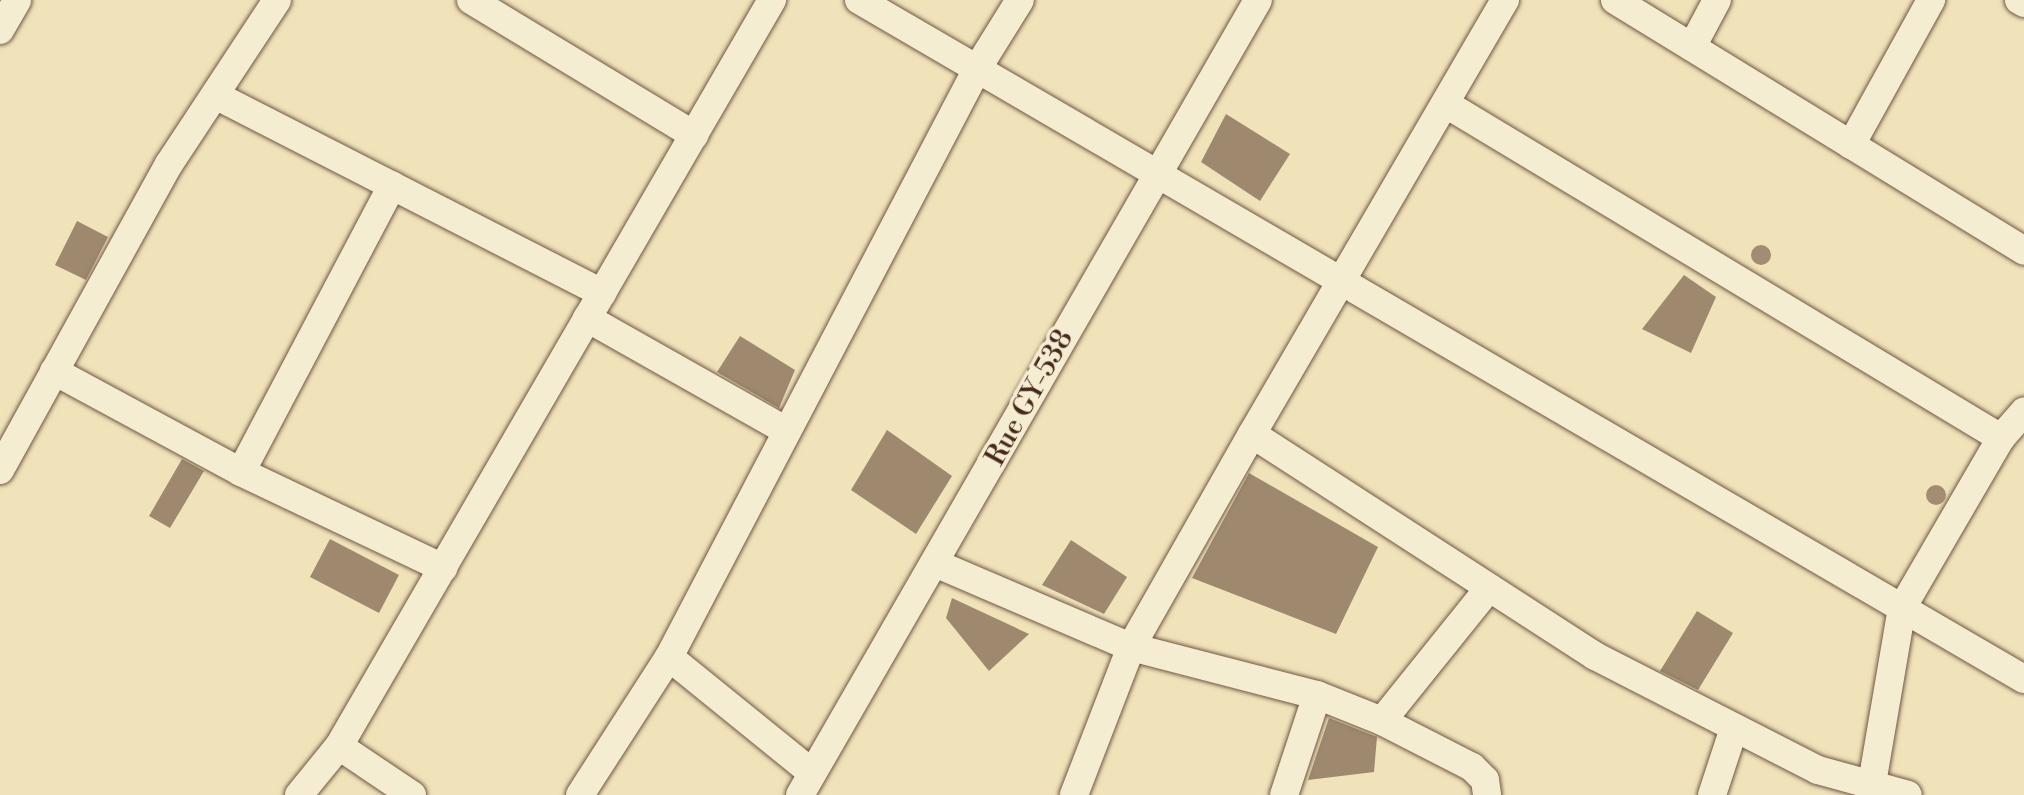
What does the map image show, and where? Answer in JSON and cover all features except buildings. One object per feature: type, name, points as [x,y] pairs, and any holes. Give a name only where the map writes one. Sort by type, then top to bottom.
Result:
[{"type":"street","points":[[0,30],[17,0]]},
{"type":"street","points":[[0,470],[169,164],[277,0]]},
{"type":"street","points":[[471,0],[694,135]]},
{"type":"street","points":[[299,795],[339,746],[772,0]]},
{"type":"street","points":[[859,0],[2024,679]]},
{"type":"street","points":[[580,795],[668,657],[977,69],[1020,0]]},
{"type":"street","name":"Rue GY-538","points":[[806,784],[937,564],[1157,173],[1258,0]]},
{"type":"street","points":[[1074,795],[1131,647],[1339,280],[1506,0]]},
{"type":"street","points":[[1615,0],[2024,251]]},
{"type":"street","points":[[1692,47],[1717,0]]},
{"type":"street","points":[[1851,145],[1931,0]]},
{"type":"street","points":[[2019,0],[2024,3]]},
{"type":"street","points":[[215,95],[601,293]]},
{"type":"street","points":[[1446,104],[2001,438]]},
{"type":"street","points":[[241,472],[392,185]]},
{"type":"street","points":[[587,318],[785,430]]},
{"type":"street","points":[[54,372],[241,472],[443,568]]},
{"type":"street","points":[[1870,791],[1902,608],[2001,438],[2024,412]]},
{"type":"street","points":[[1252,434],[1595,656],[1733,731],[1870,791],[1908,795]]},
{"type":"street","points":[[937,564],[1131,647],[1317,695],[1382,721],[1472,767],[1485,780],[1487,795]]},
{"type":"street","points":[[1382,721],[1489,588]]},
{"type":"street","points":[[668,657],[806,784]]},
{"type":"street","points":[[1284,795],[1317,695]]},
{"type":"street","points":[[1712,795],[1733,731]]},
{"type":"street","points":[[339,746],[412,795]]}]
